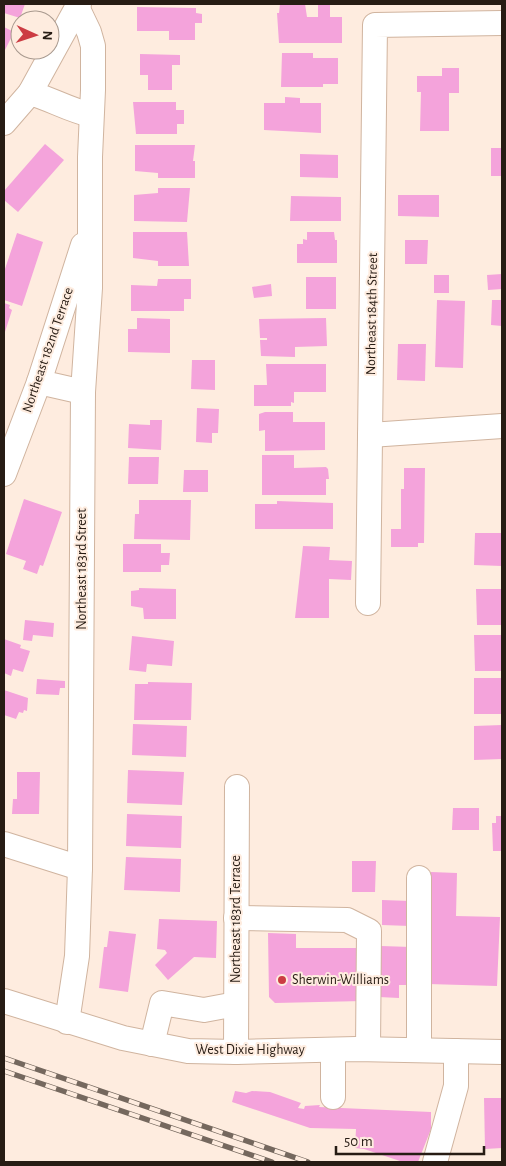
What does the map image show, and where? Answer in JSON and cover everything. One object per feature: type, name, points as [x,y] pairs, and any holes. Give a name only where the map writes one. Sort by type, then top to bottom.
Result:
[{"type":"street","points":[[4,123],[30,94],[78,6]]},
{"type":"street","points":[[30,94],[54,100],[72,111],[91,115],[93,46],[78,6]]},
{"type":"street","name":"Northeast 184th Street","points":[[368,603],[374,25],[502,23]]},
{"type":"street","name":"Northeast 182nd Terrace","points":[[4,474],[39,382],[80,286],[90,224],[91,115]]},
{"type":"street","name":"Northeast 183rd Street","points":[[67,1022],[77,956],[80,868],[83,392],[80,286]]},
{"type":"street","points":[[39,382],[83,392]]},
{"type":"street","points":[[370,435],[502,426]]},
{"type":"street","name":"Northeast 183rd Terrace","points":[[236,1052],[237,787]]},
{"type":"street","points":[[4,844],[80,868]]},
{"type":"street","points":[[419,878],[419,1050]]},
{"type":"street","points":[[236,918],[347,920],[370,931],[368,1049]]},
{"type":"street","name":"West Dixie Highway","points":[[4,1002],[67,1022],[152,1044],[188,1050],[236,1052],[368,1049],[502,1052]]},
{"type":"street","points":[[152,1044],[162,1002],[204,1010],[236,1004]]},
{"type":"street","points":[[332,1050],[333,1097]]},
{"type":"street","points":[[435,1162],[456,1086],[456,1051]]},
{"type":"building","points":[[4,4],[25,4],[23,10],[10,10],[10,15],[4,13]]},
{"type":"building","points":[[280,4],[305,4],[307,17],[318,17],[318,4],[330,4],[330,17],[342,17],[342,43],[279,43],[277,13],[279,13]]},
{"type":"building","points":[[137,7],[196,8],[196,13],[202,14],[202,23],[195,23],[195,40],[169,40],[169,31],[137,31]]},
{"type":"building","points":[[4,27],[10,30],[10,40],[4,52]]},
{"type":"building","points":[[282,53],[313,53],[313,58],[338,58],[338,84],[323,84],[323,87],[281,87]]},
{"type":"building","points":[[140,54],[180,55],[180,65],[172,65],[172,90],[148,90],[148,75],[140,75]]},
{"type":"building","points":[[442,68],[459,68],[459,93],[449,93],[449,131],[420,131],[421,92],[417,92],[417,76],[442,76]]},
{"type":"building","points":[[285,97],[300,98],[300,103],[321,103],[321,133],[264,130],[264,103],[285,103]]},
{"type":"building","points":[[133,102],[176,102],[176,110],[184,110],[184,124],[177,124],[177,134],[136,134]]},
{"type":"building","points":[[45,144],[64,160],[18,212],[4,200],[4,191]]},
{"type":"building","points":[[135,145],[195,145],[193,161],[195,161],[195,178],[158,178],[158,173],[135,171]]},
{"type":"building","points":[[491,148],[502,148],[502,176],[491,176]]},
{"type":"building","points":[[300,154],[338,155],[338,178],[300,177]]},
{"type":"building","points":[[158,188],[190,188],[187,222],[134,221],[134,195],[158,193]]},
{"type":"building","points":[[398,195],[439,195],[439,217],[398,216]]},
{"type":"building","points":[[291,196],[341,197],[341,221],[290,221]]},
{"type":"building","points":[[133,232],[187,232],[189,266],[158,266],[158,261],[133,258]]},
{"type":"building","points":[[307,232],[334,232],[335,240],[337,240],[337,263],[297,263],[297,244],[303,244],[303,239],[307,240]]},
{"type":"building","points":[[17,233],[43,242],[22,306],[4,300],[4,272]]},
{"type":"building","points":[[405,240],[428,240],[427,264],[405,264]]},
{"type":"building","points":[[502,274],[502,289],[488,290],[487,275]]},
{"type":"building","points":[[434,275],[449,275],[449,293],[434,293]]},
{"type":"building","points":[[306,277],[336,277],[336,309],[306,309]]},
{"type":"building","points":[[158,279],[191,279],[191,299],[184,299],[184,311],[131,311],[131,285],[157,286]]},
{"type":"building","points":[[271,284],[272,296],[254,298],[252,287]]},
{"type":"building","points":[[437,300],[465,301],[463,368],[435,367]]},
{"type":"building","points":[[492,300],[502,300],[502,326],[491,325]]},
{"type":"building","points":[[4,303],[10,305],[9,308],[12,310],[4,335]]},
{"type":"building","points":[[137,318],[170,319],[170,353],[128,352],[128,329],[137,329]]},
{"type":"building","points":[[326,318],[327,346],[295,347],[295,357],[261,356],[260,340],[267,340],[267,338],[260,338],[259,319]]},
{"type":"building","points":[[398,344],[426,344],[425,381],[397,380]]},
{"type":"building","points":[[192,360],[215,360],[215,390],[191,389]]},
{"type":"building","points":[[266,364],[326,364],[326,392],[294,392],[294,403],[291,402],[291,406],[254,406],[254,385],[267,385]]},
{"type":"building","points":[[197,408],[219,409],[218,433],[212,433],[212,443],[196,442]]},
{"type":"building","points":[[265,412],[293,412],[293,422],[325,422],[325,450],[265,451],[265,430],[259,431],[259,414]]},
{"type":"building","points":[[150,420],[162,420],[161,450],[128,448],[129,424],[150,425]]},
{"type":"building","points":[[262,455],[294,455],[294,468],[326,467],[329,479],[326,479],[326,495],[262,495]]},
{"type":"building","points":[[129,457],[159,457],[158,484],[128,484]]},
{"type":"building","points":[[404,468],[425,468],[424,543],[418,543],[418,547],[391,547],[391,529],[401,529],[401,489],[404,489]]},
{"type":"building","points":[[184,470],[208,470],[208,492],[183,492]]},
{"type":"building","points":[[24,499],[62,512],[43,566],[40,565],[37,574],[23,569],[26,561],[6,554]]},
{"type":"building","points":[[139,500],[191,500],[190,540],[134,539],[135,514],[139,514]]},
{"type":"building","points":[[277,501],[333,503],[333,529],[255,529],[255,504],[277,504]]},
{"type":"building","points":[[475,533],[502,533],[502,566],[474,565]]},
{"type":"building","points":[[123,544],[161,544],[161,553],[170,553],[169,565],[161,565],[161,572],[123,572]]},
{"type":"building","points":[[303,546],[330,547],[329,560],[352,561],[351,580],[329,579],[329,618],[295,618]]},
{"type":"building","points":[[139,588],[176,589],[176,619],[144,619],[143,608],[131,606],[131,591],[139,590]]},
{"type":"building","points":[[476,589],[502,589],[502,625],[477,625]]},
{"type":"building","points":[[25,620],[54,623],[53,637],[33,635],[32,641],[23,640]]},
{"type":"building","points":[[474,635],[502,635],[502,671],[475,671]]},
{"type":"building","points":[[132,636],[174,641],[172,666],[147,664],[146,672],[129,670]]},
{"type":"building","points":[[4,639],[21,645],[20,648],[30,651],[23,672],[13,669],[11,676],[4,673]]},
{"type":"building","points":[[474,678],[502,678],[502,714],[474,714]]},
{"type":"building","points":[[37,679],[65,681],[65,688],[60,688],[59,695],[36,694]]},
{"type":"building","points":[[148,682],[192,683],[191,720],[134,720],[135,684],[148,684]]},
{"type":"building","points":[[4,690],[28,698],[27,711],[19,712],[16,719],[4,715]]},
{"type":"building","points":[[133,724],[187,726],[186,757],[132,755]]},
{"type":"building","points":[[502,725],[502,759],[474,760],[474,726]]},
{"type":"building","points":[[128,770],[184,772],[182,805],[127,803]]},
{"type":"building","points":[[17,772],[40,772],[39,814],[12,814],[13,799],[17,799]]},
{"type":"building","points":[[453,808],[479,808],[479,830],[452,830]]},
{"type":"building","points":[[127,814],[182,816],[181,848],[126,846]]},
{"type":"building","points":[[496,816],[502,816],[502,851],[493,851],[492,823],[496,823]]},
{"type":"building","points":[[126,857],[181,859],[180,892],[124,890]]},
{"type":"building","points":[[352,861],[376,861],[375,892],[352,892]]},
{"type":"building","points":[[431,872],[457,873],[456,916],[500,917],[497,986],[428,984]]},
{"type":"building","points":[[382,900],[411,901],[410,926],[382,925]]},
{"type":"building","points":[[159,919],[217,921],[216,958],[194,957],[168,980],[155,965],[167,953],[165,950],[157,949]]},
{"type":"building","points":[[109,931],[136,934],[128,992],[99,988],[104,947],[107,947]]},
{"type":"building","points":[[268,933],[296,934],[296,948],[363,948],[363,1001],[275,1003],[269,997]]},
{"type":"building","points":[[381,946],[411,947],[409,985],[399,985],[399,998],[379,997]]},
{"type":"building","points":[[235,1091],[246,1093],[252,1091],[270,1092],[301,1103],[298,1108],[304,1109],[305,1106],[320,1105],[319,1107],[431,1112],[431,1129],[418,1162],[403,1162],[364,1149],[355,1148],[356,1129],[310,1128],[232,1102]]},
{"type":"building","points":[[484,1098],[502,1098],[502,1148],[485,1149]]},
{"type":"railway","points":[[4,1058],[308,1162]]},
{"type":"railway","points":[[4,1071],[272,1162]]},
{"type":"place","name":"Sherwin-Williams","points":[[282,980]]}]
